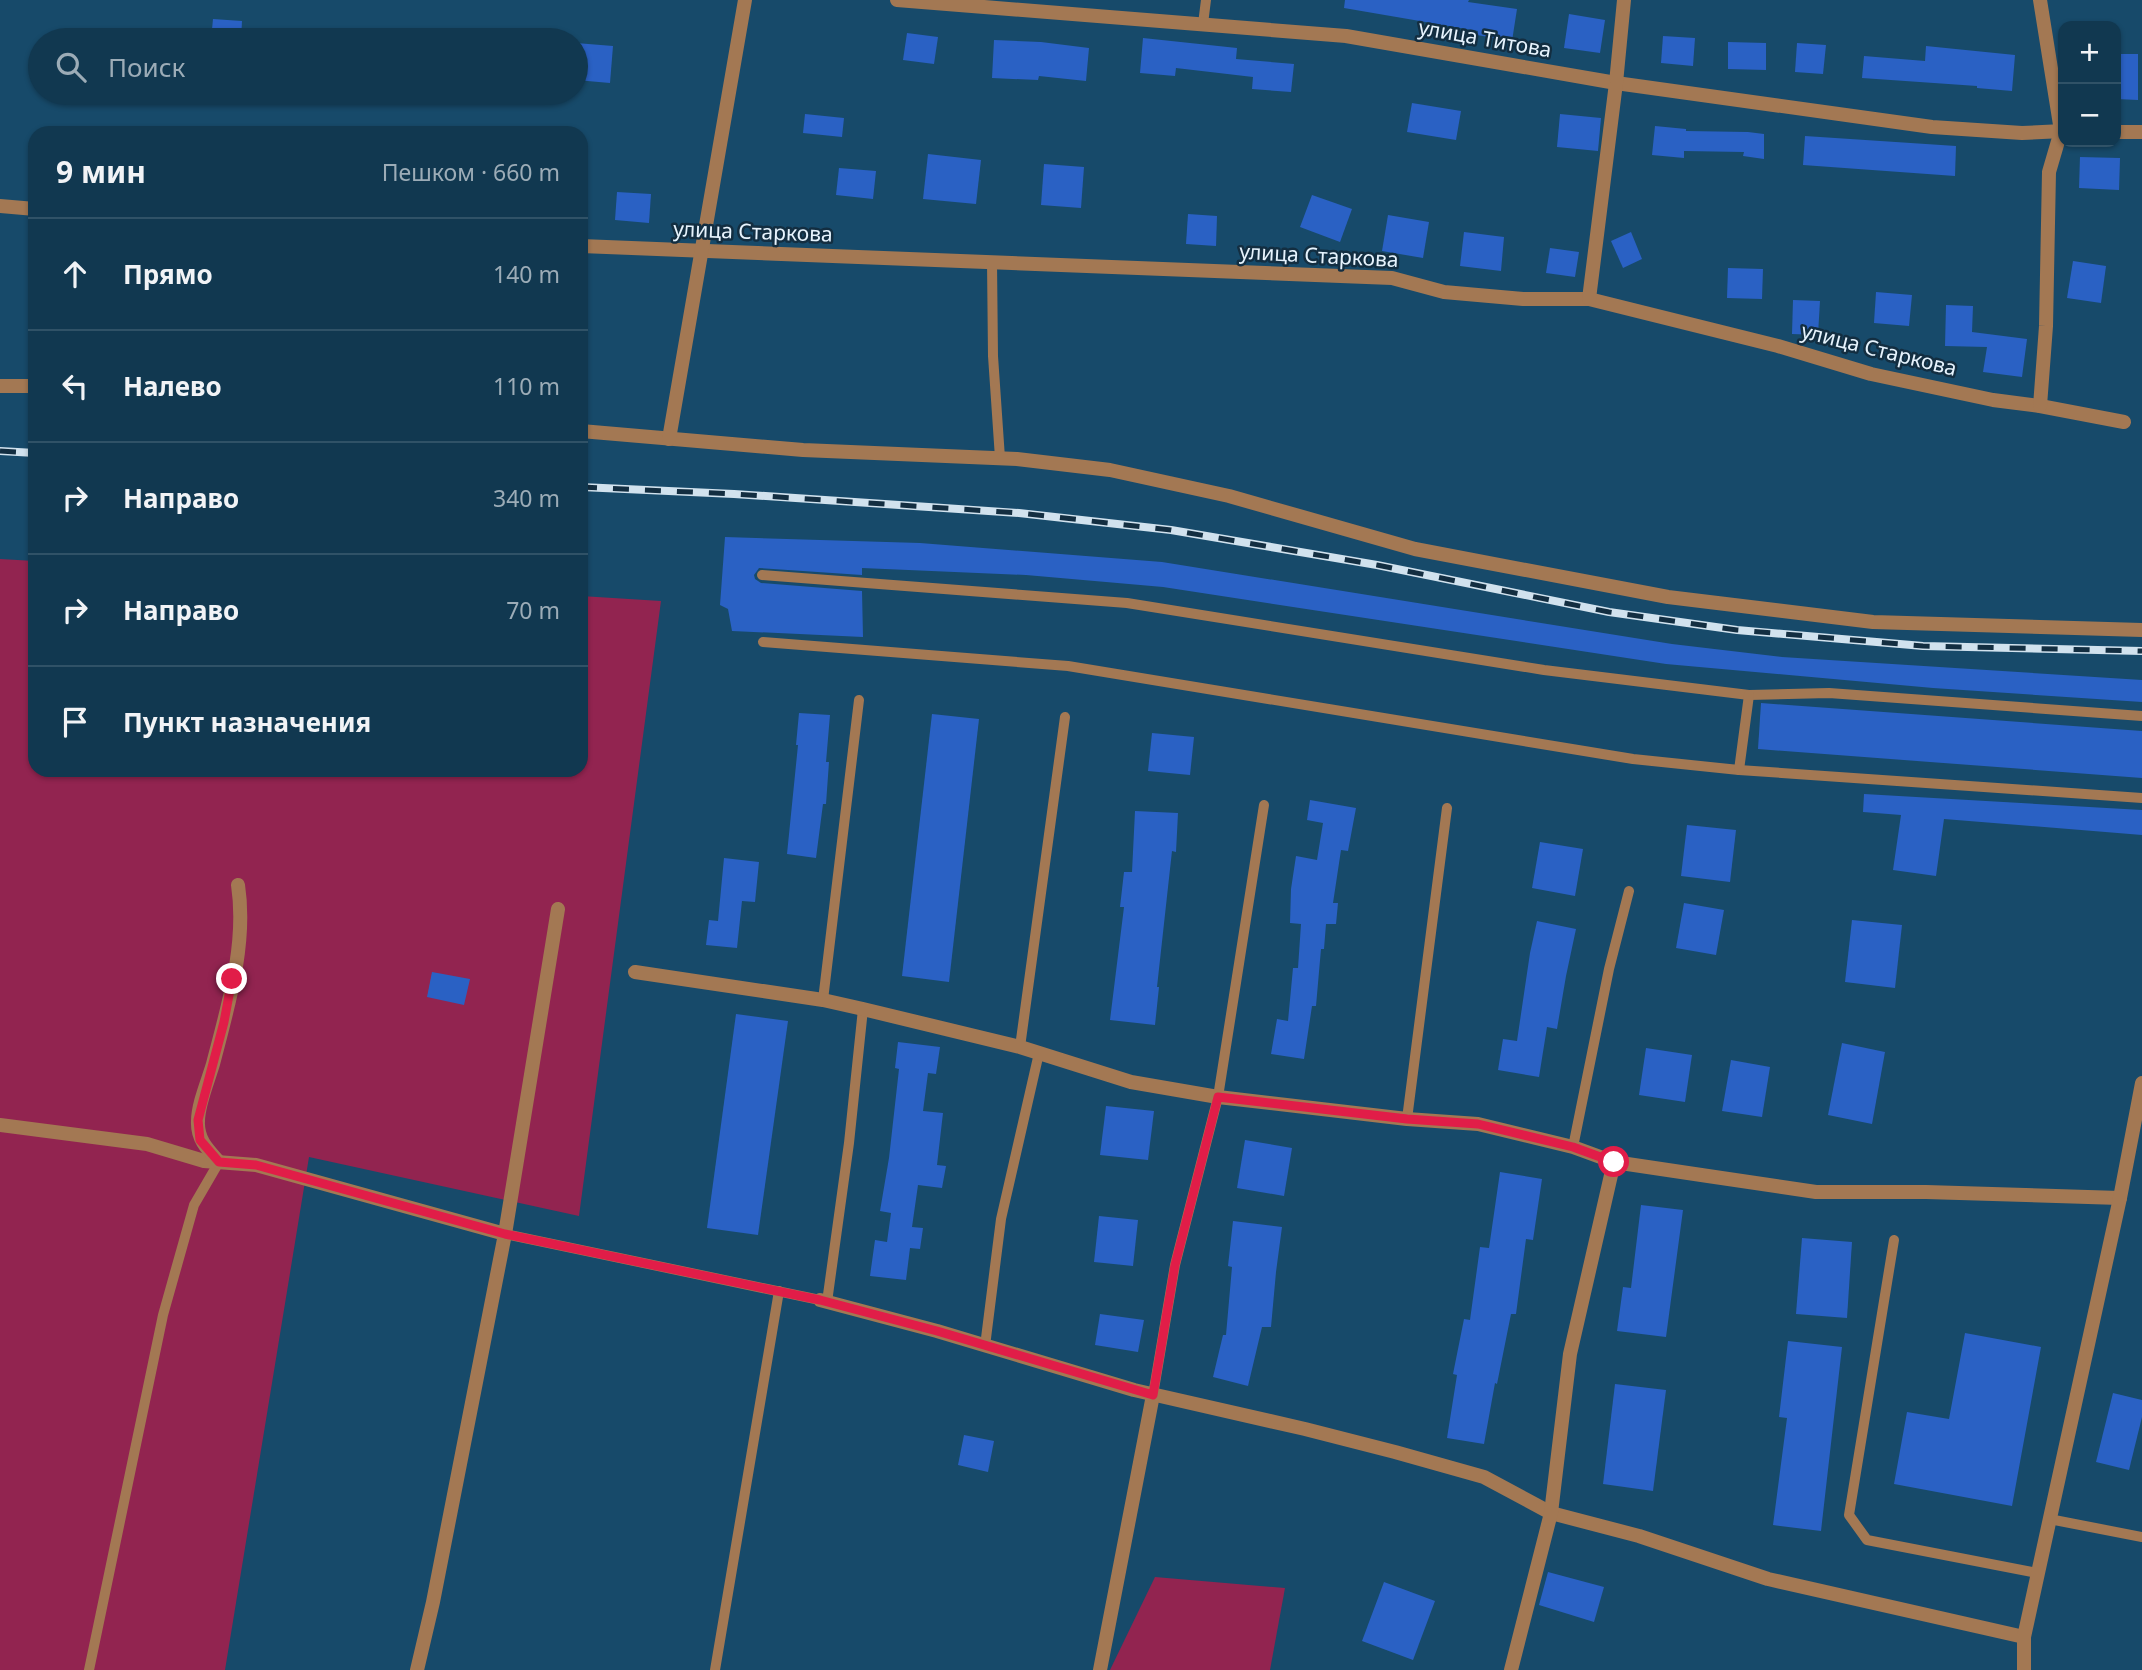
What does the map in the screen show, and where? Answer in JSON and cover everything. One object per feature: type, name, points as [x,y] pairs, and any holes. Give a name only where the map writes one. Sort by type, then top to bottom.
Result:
[{"type":"street","points":[[669,439],[745,0]]},
{"type":"street","name":"улица Титова","points":[[897,0],[1346,36],[1616,83],[1933,127],[2022,133],[2058,131]]},
{"type":"street","points":[[1589,299],[1624,0]]},
{"type":"street","points":[[2040,0],[2058,107]]},
{"type":"street","points":[[2121,132],[2142,132]]},
{"type":"street","points":[[2040,406],[2046,326],[2049,172],[2058,144]]},
{"type":"street","points":[[0,206],[28,208]]},
{"type":"street","name":"улица Старкова","points":[[588,246],[1392,278],[1444,292],[1523,299],[1589,299],[1778,346],[1871,374],[1993,400],[2124,422]]},
{"type":"street","points":[[0,386],[28,387]]},
{"type":"street","points":[[588,432],[803,450],[1000,458],[1110,470],[1228,496],[1415,549],[1668,597],[1873,622],[2142,630]]},
{"type":"street","points":[[219,1162],[200,1140],[198,1120],[239,952],[238,885]]},
{"type":"street","points":[[416,1670],[436,1588],[505,1234],[558,909]]},
{"type":"street","points":[[635,972],[823,1000],[1020,1047],[1131,1082],[1218,1097],[1407,1119],[1478,1124],[1573,1147],[1614,1162],[1816,1192],[1926,1192],[2120,1198]]},
{"type":"street","points":[[2024,1670],[2024,1637],[2120,1198],[2142,1083]]},
{"type":"street","points":[[0,1125],[147,1144],[204,1161],[256,1165],[505,1234]]},
{"type":"street","points":[[1511,1670],[1550,1513],[1570,1354],[1614,1162]]},
{"type":"street","points":[[823,1301],[1153,1395],[1305,1429],[1484,1477],[1550,1513],[1639,1536],[1768,1579],[2024,1637]]},
{"type":"street","points":[[1100,1670],[1153,1395]]},
{"type":"lane","points":[[1203,24],[1206,0]]},
{"type":"lane","points":[[992,262],[993,356],[1000,458]]},
{"type":"lane","points":[[762,575],[1127,603],[1544,670],[1749,695],[1829,693],[2142,716]]},
{"type":"lane","points":[[763,642],[1068,666],[1633,759],[1739,770],[2142,798]]},
{"type":"lane","points":[[1739,770],[1749,695]]},
{"type":"lane","points":[[823,1000],[859,699]]},
{"type":"lane","points":[[1020,1047],[1065,717]]},
{"type":"lane","points":[[1153,1395],[1175,1265],[1218,1097],[1264,805]]},
{"type":"lane","points":[[1407,1119],[1447,808]]},
{"type":"lane","points":[[1573,1147],[1609,969],[1629,891]]},
{"type":"lane","points":[[505,1234],[823,1301],[849,1143],[863,1009]]},
{"type":"lane","points":[[985,1346],[1002,1219],[1039,1053]]},
{"type":"lane","points":[[89,1670],[163,1315],[194,1205],[219,1162]]},
{"type":"lane","points":[[1894,1240],[1849,1515],[1867,1540],[2037,1573]]},
{"type":"lane","points":[[715,1670],[779,1291]]},
{"type":"lane","points":[[2049,1519],[2142,1537]]},
{"type":"shaded area","points":[[0,559],[28,561],[28,777],[588,777],[588,596],[661,601],[579,1216],[309,1157],[225,1670],[0,1670]]},
{"type":"shaded area","points":[[1155,1577],[1285,1588],[1270,1670],[1110,1670]]},
{"type":"building","points":[[1345,0],[1469,0],[1468,2],[1517,9],[1512,41],[1477,35],[1478,31],[1344,8]]},
{"type":"building","points":[[1569,14],[1605,20],[1600,53],[1564,48]]},
{"type":"building","points":[[213,19],[242,21],[242,28],[212,28]]},
{"type":"building","points":[[907,33],[938,37],[934,64],[903,60]]},
{"type":"building","points":[[1663,36],[1695,38],[1693,66],[1661,63]]},
{"type":"building","points":[[1143,38],[1237,48],[1236,59],[1294,64],[1291,92],[1252,89],[1253,77],[1176,68],[1175,76],[1140,73]]},
{"type":"building","points":[[994,40],[1089,48],[1086,81],[1039,76],[1038,80],[992,78]]},
{"type":"building","points":[[1728,42],[1766,43],[1766,70],[1728,69]]},
{"type":"building","points":[[1797,43],[1826,45],[1823,74],[1795,72]]},
{"type":"building","points":[[588,44],[613,46],[610,83],[588,81]]},
{"type":"building","points":[[1926,46],[2015,55],[2012,91],[1862,78],[1864,56],[1925,61]]},
{"type":"building","points":[[2121,54],[2138,54],[2138,100],[2121,99]]},
{"type":"building","points":[[1412,103],[1461,111],[1456,140],[1407,132]]},
{"type":"building","points":[[805,114],[844,118],[842,137],[803,133]]},
{"type":"building","points":[[1560,114],[1601,118],[1598,151],[1557,147]]},
{"type":"building","points":[[1655,126],[1686,131],[1764,134],[1764,159],[1743,156],[1744,152],[1684,151],[1684,158],[1652,155]]},
{"type":"building","points":[[1805,136],[1956,146],[1955,176],[1803,165]]},
{"type":"building","points":[[928,154],[981,160],[976,204],[923,199]]},
{"type":"building","points":[[2080,157],[2120,158],[2119,190],[2079,188]]},
{"type":"building","points":[[1044,164],[1084,167],[1081,208],[1041,205]]},
{"type":"building","points":[[839,168],[876,171],[873,199],[836,195]]},
{"type":"building","points":[[617,192],[651,194],[649,223],[615,220]]},
{"type":"building","points":[[1312,195],[1352,209],[1340,242],[1300,227]]},
{"type":"building","points":[[1188,214],[1217,216],[1216,246],[1186,244]]},
{"type":"building","points":[[1388,215],[1429,222],[1423,258],[1382,251]]},
{"type":"building","points":[[1464,232],[1504,237],[1501,271],[1460,266]]},
{"type":"building","points":[[1631,232],[1642,259],[1623,268],[1611,241]]},
{"type":"building","points":[[1550,248],[1579,252],[1575,277],[1546,273]]},
{"type":"building","points":[[2073,261],[2106,266],[2101,303],[2067,298]]},
{"type":"building","points":[[1728,268],[1763,269],[1762,299],[1727,298]]},
{"type":"building","points":[[1876,292],[1912,295],[1909,326],[1874,323]]},
{"type":"building","points":[[1793,300],[1820,301],[1818,335],[1792,334]]},
{"type":"building","points":[[1946,305],[1973,306],[1972,332],[2027,339],[2022,377],[1983,372],[1987,347],[1945,346]]},
{"type":"building","points":[[725,537],[920,543],[1162,562],[1672,644],[1782,657],[2142,680],[2142,702],[1933,688],[1666,664],[1163,587],[1026,575],[862,568],[862,575],[759,568],[754,575],[761,583],[862,591],[863,637],[732,631],[728,609],[720,605]]},
{"type":"building","points":[[1761,703],[2142,731],[2142,778],[1758,749]]},
{"type":"building","points":[[799,713],[830,715],[826,804],[823,804],[816,858],[787,854]]},
{"type":"building","points":[[932,714],[979,719],[949,982],[902,976]]},
{"type":"building","points":[[1152,733],[1194,737],[1190,775],[1148,771]]},
{"type":"building","points":[[1864,794],[2142,810],[2142,835],[1944,819],[1936,876],[1893,870],[1901,815],[1863,812]]},
{"type":"building","points":[[1310,800],[1356,808],[1348,851],[1341,850],[1333,903],[1338,903],[1336,924],[1326,924],[1316,1006],[1312,1006],[1304,1059],[1271,1054],[1277,1019],[1288,1021],[1293,968],[1298,968],[1301,924],[1290,923],[1296,856],[1317,860],[1323,823],[1307,820]]},
{"type":"building","points":[[1135,811],[1178,813],[1176,852],[1172,851],[1155,1025],[1110,1020],[1124,907],[1120,907],[1124,872],[1132,872]]},
{"type":"building","points":[[1687,825],[1736,830],[1730,882],[1681,876]]},
{"type":"building","points":[[1540,842],[1583,849],[1575,896],[1532,888]]},
{"type":"building","points":[[724,858],[759,862],[755,902],[742,901],[737,948],[706,945],[709,920],[718,921]]},
{"type":"building","points":[[1684,903],[1724,910],[1716,955],[1676,948]]},
{"type":"building","points":[[1852,920],[1902,925],[1895,988],[1845,982]]},
{"type":"building","points":[[1537,921],[1576,929],[1557,1029],[1547,1027],[1539,1077],[1498,1070],[1503,1039],[1517,1041]]},
{"type":"building","points":[[432,972],[470,979],[464,1005],[427,997]]},
{"type":"building","points":[[736,1014],[788,1021],[758,1235],[707,1228]]},
{"type":"building","points":[[898,1042],[940,1047],[936,1074],[928,1073],[923,1111],[943,1113],[937,1165],[946,1166],[942,1188],[918,1185],[912,1227],[923,1228],[920,1249],[910,1248],[906,1280],[870,1276],[875,1240],[887,1242],[891,1213],[880,1211],[899,1069],[895,1068]]},
{"type":"building","points":[[1842,1043],[1885,1052],[1872,1124],[1828,1115]]},
{"type":"building","points":[[1646,1048],[1692,1055],[1685,1102],[1639,1095]]},
{"type":"building","points":[[1731,1060],[1770,1067],[1762,1117],[1722,1111]]},
{"type":"building","points":[[1106,1106],[1154,1111],[1148,1160],[1100,1155]]},
{"type":"building","points":[[1245,1140],[1292,1148],[1284,1196],[1237,1188]]},
{"type":"building","points":[[1500,1172],[1542,1179],[1533,1240],[1526,1239],[1516,1314],[1511,1314],[1484,1444],[1447,1438],[1457,1375],[1453,1374],[1464,1319],[1470,1320],[1480,1247],[1489,1248]]},
{"type":"building","points":[[1641,1205],[1683,1210],[1666,1337],[1617,1331],[1623,1287],[1631,1288]]},
{"type":"building","points":[[1099,1216],[1138,1220],[1133,1266],[1094,1262]]},
{"type":"building","points":[[1233,1221],[1282,1227],[1271,1327],[1262,1327],[1248,1386],[1213,1377],[1223,1335],[1226,1335],[1232,1267],[1228,1266]]},
{"type":"building","points":[[1802,1238],[1852,1242],[1847,1318],[1796,1314]]},
{"type":"building","points":[[1100,1314],[1144,1320],[1138,1352],[1095,1345]]},
{"type":"building","points":[[1965,1333],[2041,1347],[2012,1506],[1894,1484],[1907,1412],[1949,1419]]},
{"type":"building","points":[[1788,1341],[1842,1347],[1821,1531],[1773,1525],[1787,1418],[1779,1417]]},
{"type":"building","points":[[1615,1384],[1666,1390],[1653,1491],[1603,1484]]},
{"type":"building","points":[[2113,1393],[2142,1400],[2142,1417],[2129,1470],[2096,1462]]},
{"type":"building","points":[[964,1435],[994,1441],[988,1472],[958,1465]]},
{"type":"building","points":[[1548,1572],[1604,1587],[1594,1622],[1539,1605]]},
{"type":"building","points":[[1384,1582],[1435,1601],[1413,1660],[1362,1641]]},
{"type":"railway","points":[[0,451],[28,453]]},
{"type":"railway","points":[[588,487],[1019,513],[1171,530],[1377,565],[1609,612],[1737,630],[1923,646],[2142,651]]},
{"type":"route","points":[[232,979],[224,1022],[198,1120],[200,1140],[219,1162],[256,1165],[505,1234],[820,1300],[937,1331],[1153,1395],[1175,1265],[1218,1097],[1407,1119],[1478,1124],[1573,1147],[1614,1162]]}]
